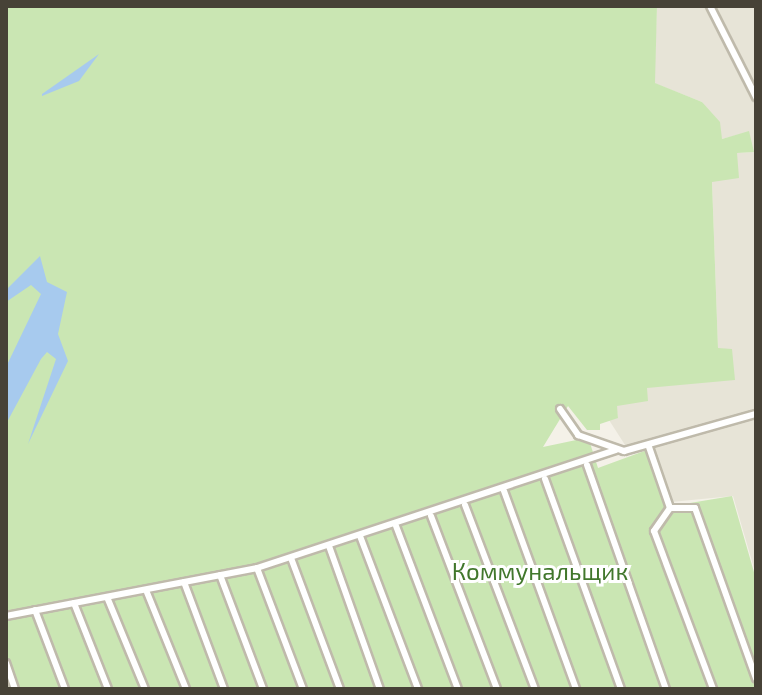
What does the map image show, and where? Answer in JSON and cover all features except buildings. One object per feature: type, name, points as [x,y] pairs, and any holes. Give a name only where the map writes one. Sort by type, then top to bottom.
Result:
[{"type":"street","points":[[710,6],[756,97]]},
{"type":"street","points":[[560,409],[578,435],[616,450]]},
{"type":"street","points":[[6,616],[257,568],[545,479],[587,465],[616,450],[649,447],[756,414]]},
{"type":"street","points":[[649,447],[670,508]]},
{"type":"street","points":[[587,465],[666,689]]},
{"type":"street","points":[[545,479],[621,689]]},
{"type":"street","points":[[504,491],[576,689]]},
{"type":"street","points":[[465,505],[535,689]]},
{"type":"street","points":[[670,508],[695,508],[756,678]]},
{"type":"street","points":[[670,508],[654,531],[713,689]]},
{"type":"street","points":[[431,516],[497,689]]},
{"type":"street","points":[[396,526],[458,689]]},
{"type":"street","points":[[360,536],[418,689]]},
{"type":"street","points":[[329,546],[380,689]]},
{"type":"street","points":[[291,558],[340,689]]},
{"type":"street","points":[[257,568],[303,689]]},
{"type":"street","points":[[220,575],[263,689]]},
{"type":"street","points":[[184,582],[224,689]]},
{"type":"street","points":[[146,590],[186,689]]},
{"type":"street","points":[[107,597],[145,689]]},
{"type":"street","points":[[74,603],[108,689]]},
{"type":"street","points":[[35,610],[65,689]]},
{"type":"street","points":[[6,663],[15,689]]},
{"type":"shaded area","points":[[657,6],[756,6],[756,575],[733,496],[671,502],[651,441],[625,445],[609,420],[618,417],[616,406],[646,388],[732,349],[718,349],[712,181],[737,153],[753,152],[748,132],[722,139],[702,102],[654,83]]},
{"type":"green space","name":"Коммунальщик","points":[[6,6],[657,6],[655,83],[702,102],[720,122],[722,139],[749,131],[754,152],[737,153],[739,178],[712,182],[718,348],[732,349],[735,380],[647,388],[648,401],[617,406],[618,418],[600,424],[600,430],[587,430],[568,406],[543,447],[581,439],[590,443],[598,468],[647,450],[666,507],[732,496],[756,579],[756,689],[6,689]]},
{"type":"water","points":[[99,54],[79,81],[42,96],[42,94]]},
{"type":"water","points":[[40,256],[47,282],[67,292],[58,334],[68,361],[28,444],[56,359],[47,352],[41,359],[6,424],[6,367],[41,294],[31,285],[6,302],[6,290]]}]
